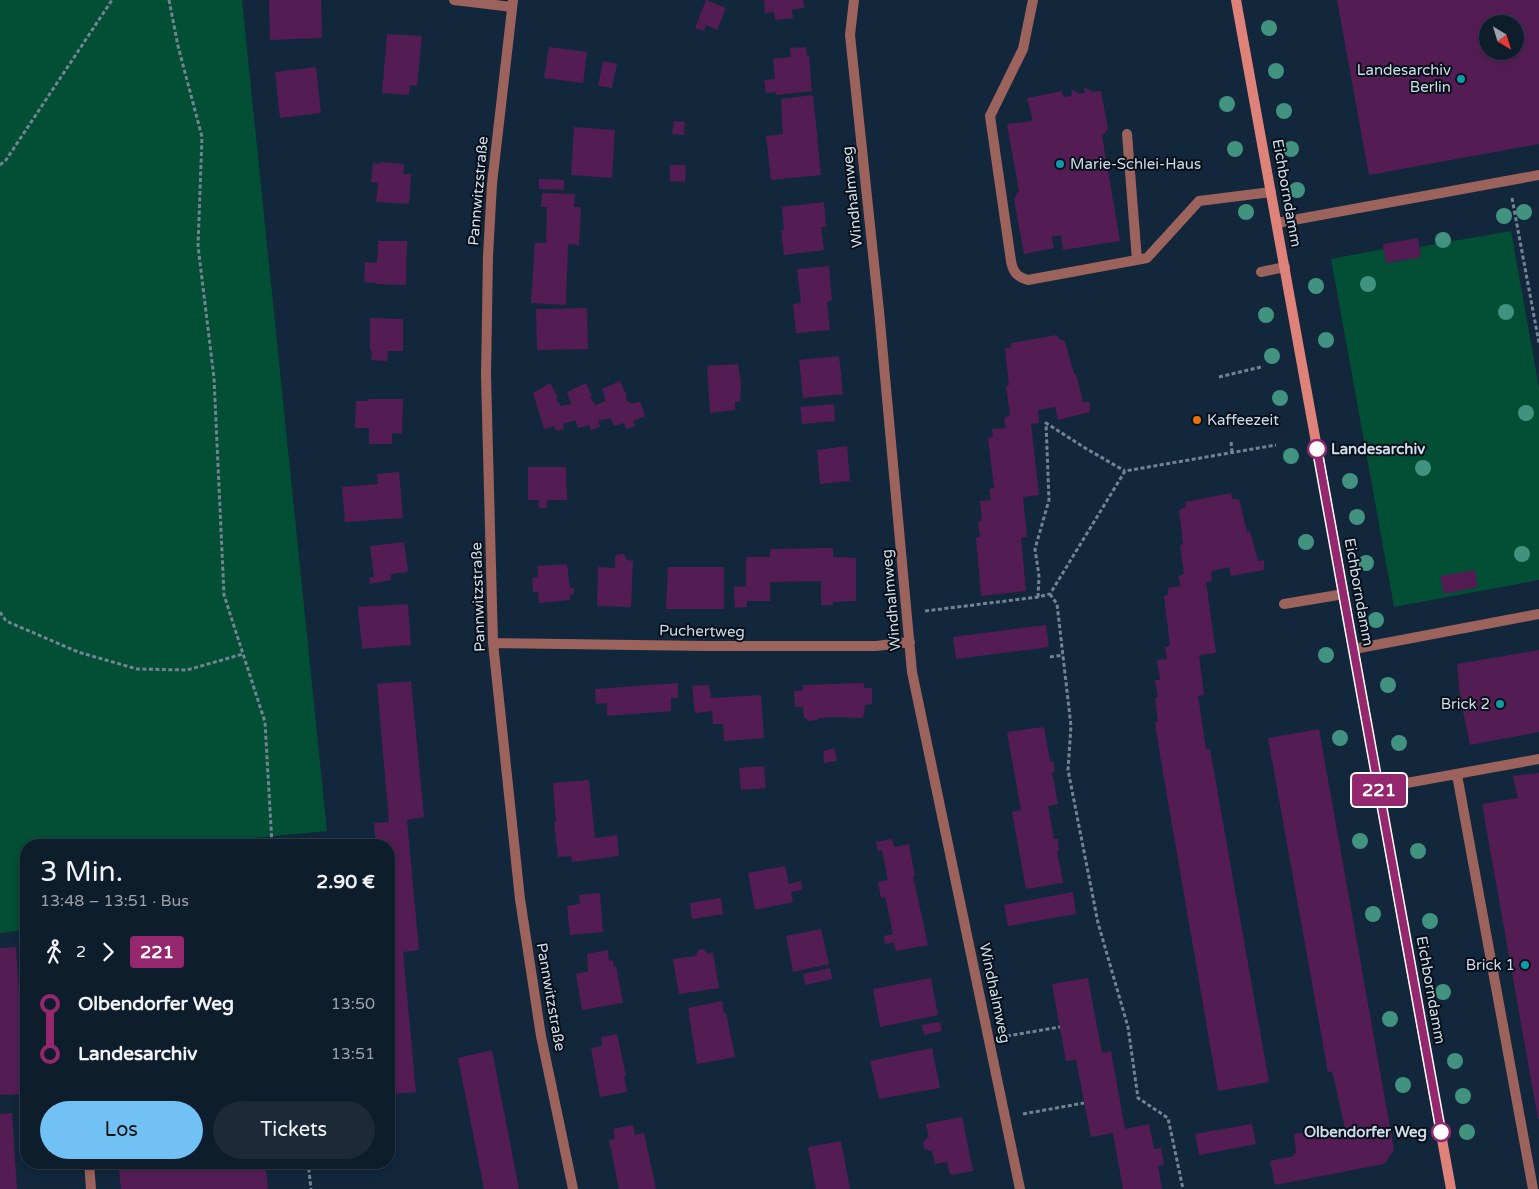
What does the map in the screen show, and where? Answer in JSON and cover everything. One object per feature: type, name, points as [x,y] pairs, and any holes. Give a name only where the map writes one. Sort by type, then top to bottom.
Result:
[{"type":"main road","name":"Eichborndamm","points":[[1236,0],[1451,1189]]},
{"type":"street","points":[[454,0],[512,4]]},
{"type":"street","name":"Windhalmweg","points":[[854,0],[850,35],[879,311],[912,672],[1020,1189]]},
{"type":"street","points":[[1033,0],[1023,49],[990,116],[1013,270],[1016,275],[1028,280],[1147,258],[1199,201],[1271,192]]},
{"type":"street","name":"Pannwitzstraße","points":[[512,4],[492,184],[488,256],[486,375],[493,643],[520,899],[541,1036],[573,1189]]},
{"type":"street","points":[[1127,134],[1137,260]]},
{"type":"street","points":[[1276,223],[1539,174]]},
{"type":"street","points":[[1261,272],[1284,267]]},
{"type":"street","points":[[1284,604],[1344,594]]},
{"type":"street","points":[[1354,649],[1539,614]]},
{"type":"street","name":"Puchertweg","points":[[493,643],[876,646],[910,642]]},
{"type":"street","points":[[1379,788],[1539,759]]},
{"type":"street","points":[[1456,775],[1533,1189]]},
{"type":"street","points":[[90,1169],[91,1189]]},
{"type":"path","points":[[0,165],[12,152],[112,0]]},
{"type":"path","points":[[168,0],[202,137],[198,246],[214,378],[224,595],[265,722],[272,839]]},
{"type":"path","points":[[1509,180],[1539,343]]},
{"type":"path","points":[[1219,377],[1262,367]]},
{"type":"path","points":[[1038,597],[1039,576],[1035,549],[1049,500],[1046,423],[1126,471],[1276,444]]},
{"type":"path","points":[[1231,442],[1232,452]]},
{"type":"path","points":[[925,611],[1050,594],[1126,471]]},
{"type":"path","points":[[1050,594],[1057,604],[1071,726],[1068,770],[1098,923],[1128,1027],[1138,1098],[1168,1118],[1183,1189]]},
{"type":"path","points":[[0,612],[6,621],[78,652],[137,669],[187,670],[243,654]]},
{"type":"path","points":[[1050,657],[1063,655]]},
{"type":"path","points":[[1007,1036],[1060,1027]]},
{"type":"path","points":[[1023,1114],[1084,1102]]},
{"type":"path","points":[[309,1169],[311,1189]]},
{"type":"green space","points":[[0,0],[242,0],[327,831],[244,839],[20,839],[20,931],[0,933]]},
{"type":"green space","points":[[1511,231],[1539,388],[1539,580],[1394,607],[1331,259],[1384,249],[1386,263],[1421,257],[1419,247]]},
{"type":"building","points":[[269,0],[321,0],[322,38],[270,40]]},
{"type":"building","points":[[706,0],[726,8],[717,30],[706,25],[704,31],[695,28]]},
{"type":"building","points":[[764,0],[803,0],[804,8],[792,10],[793,18],[775,20],[774,12],[765,13]]},
{"type":"building","name":"Landesarchiv Berlin","points":[[1337,0],[1539,0],[1539,144],[1369,175]]},
{"type":"building","points":[[387,34],[422,36],[417,86],[410,85],[409,95],[382,93]]},
{"type":"building","points":[[549,47],[587,52],[583,83],[544,78]]},
{"type":"building","points":[[806,47],[807,56],[809,56],[812,91],[776,95],[776,92],[766,93],[764,80],[775,79],[773,59],[791,57],[790,48]]},
{"type":"building","points":[[603,61],[617,64],[612,88],[598,86]]},
{"type":"building","points":[[316,67],[321,113],[280,118],[275,72]]},
{"type":"building","name":"Marie-Schlei-Haus","points":[[1084,87],[1093,92],[1101,91],[1108,129],[1102,136],[1120,241],[1063,250],[1061,235],[1052,237],[1054,248],[1024,254],[1014,199],[1019,191],[1007,124],[1033,121],[1027,98],[1062,91],[1063,97],[1072,96],[1071,89],[1080,94],[1085,93]]},
{"type":"building","points":[[813,95],[821,175],[771,180],[766,136],[783,134],[781,99]]},
{"type":"building","points":[[674,121],[685,122],[684,135],[672,134]]},
{"type":"building","points":[[574,127],[615,130],[612,178],[571,175]]},
{"type":"building","points":[[380,162],[404,164],[403,174],[411,174],[409,204],[376,202],[378,183],[371,182],[373,163],[380,164]]},
{"type":"building","points":[[670,165],[686,165],[685,182],[670,181]]},
{"type":"building","points":[[539,179],[564,180],[564,190],[539,189]]},
{"type":"building","points":[[542,193],[575,194],[574,207],[581,207],[579,245],[568,244],[566,305],[531,303],[535,243],[546,243],[547,207],[541,207]]},
{"type":"building","points":[[824,202],[826,227],[821,227],[824,250],[784,255],[781,230],[784,230],[782,207]]},
{"type":"building","points":[[1418,238],[1421,257],[1386,263],[1383,244]]},
{"type":"building","points":[[378,241],[407,241],[406,285],[364,282],[365,262],[377,263]]},
{"type":"building","points":[[829,266],[832,300],[827,302],[830,330],[796,333],[793,304],[801,303],[797,269]]},
{"type":"building","points":[[587,308],[588,349],[537,350],[536,309]]},
{"type":"building","points":[[370,318],[403,319],[403,351],[388,351],[387,361],[371,360]]},
{"type":"building","points":[[1057,335],[1059,339],[1065,341],[1083,402],[1090,402],[1090,412],[1058,420],[1055,407],[1038,410],[1039,423],[1031,424],[1039,495],[1023,497],[1027,537],[1021,538],[1026,591],[981,596],[976,538],[980,537],[978,522],[982,521],[980,501],[991,500],[989,489],[994,488],[988,438],[993,437],[992,429],[1006,428],[1004,418],[1010,415],[1006,386],[1009,385],[1005,349],[1011,347],[1011,343]]},
{"type":"building","points":[[839,356],[843,394],[803,398],[799,360]]},
{"type":"building","points":[[738,364],[741,385],[740,401],[735,402],[735,410],[710,413],[707,366]]},
{"type":"building","points":[[620,381],[627,396],[627,402],[631,404],[640,402],[645,416],[633,421],[635,426],[626,429],[624,423],[614,426],[611,418],[598,421],[600,427],[591,430],[589,425],[578,428],[575,420],[563,424],[564,429],[556,431],[554,426],[544,429],[533,393],[550,383],[561,406],[571,404],[567,392],[586,383],[592,396],[590,397],[596,405],[606,401],[602,389]]},
{"type":"building","points":[[369,399],[403,399],[402,434],[392,433],[392,444],[369,444],[369,428],[355,428],[356,401],[369,401]]},
{"type":"building","points":[[834,404],[835,421],[802,424],[800,407]]},
{"type":"building","points":[[847,446],[850,481],[820,484],[817,450]]},
{"type":"building","points":[[528,467],[566,467],[567,500],[547,500],[547,508],[539,508],[539,500],[528,500]]},
{"type":"building","points":[[399,472],[403,518],[345,522],[342,487],[378,484],[377,474]]},
{"type":"building","points":[[1231,493],[1232,499],[1239,499],[1247,532],[1250,531],[1258,561],[1264,560],[1264,570],[1231,576],[1229,567],[1211,571],[1212,581],[1206,582],[1216,653],[1199,655],[1204,695],[1198,696],[1206,749],[1210,749],[1269,1082],[1218,1091],[1160,755],[1155,722],[1158,722],[1155,698],[1158,697],[1155,680],[1160,680],[1157,660],[1167,659],[1165,647],[1170,646],[1164,596],[1168,595],[1168,588],[1181,586],[1178,577],[1184,574],[1180,545],[1183,544],[1179,510],[1186,507],[1185,502]]},
{"type":"building","points":[[404,542],[408,571],[391,574],[391,580],[370,584],[369,577],[374,577],[370,546]]},
{"type":"building","points":[[833,548],[833,557],[856,558],[856,601],[833,602],[833,605],[821,605],[821,581],[770,582],[770,601],[747,601],[747,607],[735,608],[734,587],[746,586],[746,557],[770,557],[770,549]]},
{"type":"building","points":[[618,554],[624,554],[627,560],[633,561],[631,607],[597,606],[598,567],[615,568],[615,557]]},
{"type":"building","points":[[567,564],[570,588],[574,588],[574,594],[570,595],[570,600],[539,603],[538,592],[533,592],[532,578],[538,577],[537,566]]},
{"type":"building","points":[[668,567],[724,567],[724,609],[666,609]]},
{"type":"building","points":[[1475,570],[1478,587],[1444,594],[1440,576]]},
{"type":"building","points":[[408,604],[411,645],[362,649],[358,607]]},
{"type":"building","points":[[1046,625],[1049,647],[956,659],[953,637]]},
{"type":"building","name":"Brick 2","points":[[1539,650],[1539,732],[1470,745],[1460,697],[1457,664]]},
{"type":"building","points":[[411,681],[424,817],[407,820],[419,950],[403,952],[416,1092],[395,1094],[395,839],[375,839],[374,823],[389,822],[377,684]]},
{"type":"building","points":[[678,683],[678,698],[671,698],[671,711],[607,716],[607,703],[596,704],[595,689]]},
{"type":"building","points":[[864,683],[864,688],[872,688],[872,704],[865,705],[862,718],[834,717],[807,721],[804,718],[803,707],[795,707],[794,691],[803,690],[803,685]]},
{"type":"building","points":[[709,685],[711,698],[761,695],[764,738],[724,741],[723,724],[713,724],[712,711],[695,713],[692,686]]},
{"type":"building","points":[[1044,727],[1050,761],[1053,761],[1055,771],[1052,772],[1058,804],[1048,806],[1054,839],[1058,839],[1059,851],[1057,851],[1063,883],[1026,889],[1012,812],[1021,810],[1007,732]]},
{"type":"building","points":[[1319,729],[1394,1150],[1384,1164],[1275,1185],[1270,1161],[1294,1156],[1296,1153],[1294,1134],[1322,1129],[1322,1131],[1345,1128],[1332,1071],[1328,1072],[1268,738]]},
{"type":"building","points":[[834,748],[837,761],[824,763],[823,751]]},
{"type":"building","points":[[764,766],[766,788],[741,790],[739,768]]},
{"type":"building","name":"Brick 1","points":[[1539,773],[1538,1119],[1482,804],[1518,798],[1513,776]]},
{"type":"building","points":[[589,780],[595,838],[617,835],[619,856],[572,862],[571,856],[558,857],[554,822],[556,822],[553,783]]},
{"type":"building","points":[[892,839],[894,847],[909,844],[915,876],[913,876],[928,945],[896,951],[894,942],[885,944],[884,936],[893,934],[885,897],[881,898],[878,882],[888,880],[882,850],[878,851],[876,842]]},
{"type":"building","points":[[785,866],[789,884],[801,881],[802,890],[791,892],[793,902],[755,910],[748,873]]},
{"type":"building","points":[[1073,892],[1076,914],[1008,926],[1004,905]]},
{"type":"building","points":[[600,893],[603,932],[570,935],[567,906],[580,904],[579,895]]},
{"type":"building","points":[[721,898],[723,914],[692,919],[690,903]]},
{"type":"building","points":[[821,929],[829,964],[793,972],[786,936]]},
{"type":"building","points":[[16,947],[20,1006],[20,1094],[0,1095],[0,948]]},
{"type":"building","points":[[704,949],[707,954],[713,953],[719,988],[679,994],[673,959],[696,956],[698,950]]},
{"type":"building","points":[[608,950],[609,961],[613,960],[614,967],[616,966],[623,1003],[582,1010],[576,974],[588,971],[587,954]]},
{"type":"building","points":[[830,968],[832,979],[805,985],[803,974]]},
{"type":"building","points":[[931,978],[938,1015],[880,1027],[873,989]]},
{"type":"building","points":[[1088,978],[1102,1053],[1111,1051],[1125,1129],[1149,1124],[1154,1149],[1161,1148],[1164,1164],[1158,1166],[1162,1189],[1123,1189],[1113,1133],[1091,1137],[1076,1060],[1066,1061],[1052,984]]},
{"type":"building","points":[[722,1001],[735,1057],[697,1064],[688,1008]]},
{"type":"building","points":[[940,1022],[942,1031],[924,1035],[922,1025]]},
{"type":"building","points":[[617,1034],[626,1076],[624,1077],[627,1092],[600,1097],[591,1048],[602,1046],[601,1037]]},
{"type":"building","points":[[932,1048],[940,1088],[879,1099],[870,1061]]},
{"type":"building","points":[[492,1050],[519,1189],[484,1189],[458,1058]]},
{"type":"building","points":[[12,1113],[17,1189],[0,1189],[0,1114]]},
{"type":"building","points":[[962,1117],[973,1171],[950,1175],[947,1162],[935,1164],[932,1151],[924,1149],[923,1143],[929,1138],[926,1124]]},
{"type":"building","points":[[1252,1124],[1256,1144],[1199,1155],[1195,1134]]},
{"type":"building","points":[[633,1125],[635,1135],[644,1133],[656,1189],[619,1189],[609,1140],[615,1139],[613,1129]]},
{"type":"building","points":[[841,1141],[850,1189],[816,1189],[808,1147]]},
{"type":"building","points":[[119,1169],[266,1169],[268,1189],[121,1189]]},
{"type":"bus line","name":"221","points":[[1317,449],[1441,1132]]},
{"type":"place","name":"Landesarchiv Berlin","points":[[1461,79]]},
{"type":"place","name":"Marie-Schlei-Haus","points":[[1060,164]]},
{"type":"place","name":"Kaffeezeit","points":[[1197,420]]},
{"type":"place","name":"Landesarchiv","points":[[1317,449]]},
{"type":"place","name":"Brick 2","points":[[1500,704]]},
{"type":"place","name":"Brick 1","points":[[1525,965]]},
{"type":"place","name":"Olbendorfer Weg","points":[[1441,1132]]}]
